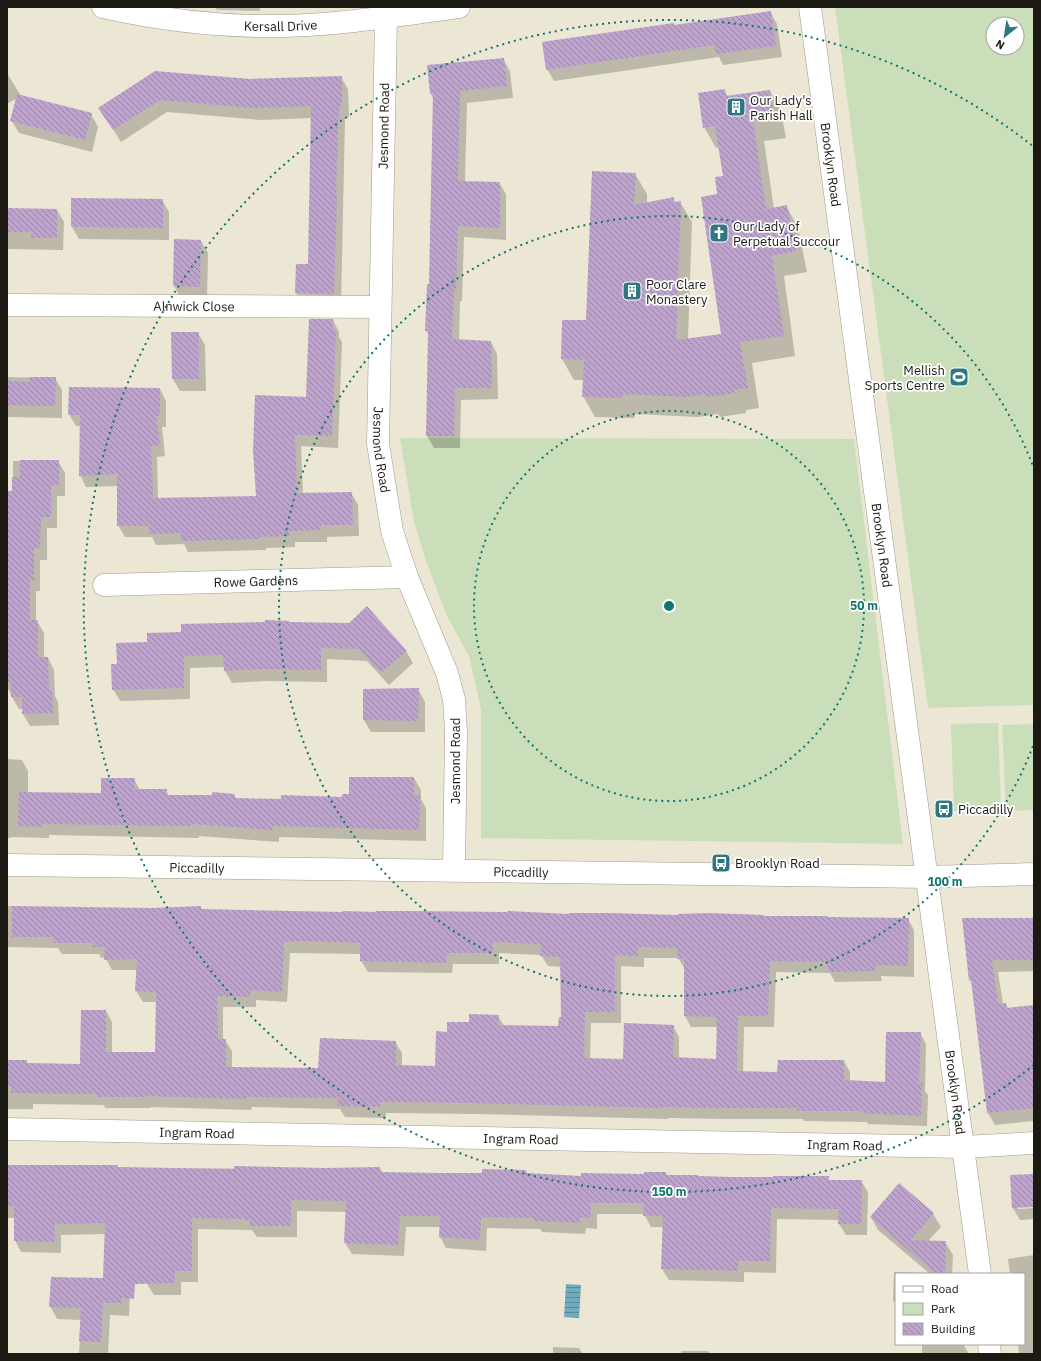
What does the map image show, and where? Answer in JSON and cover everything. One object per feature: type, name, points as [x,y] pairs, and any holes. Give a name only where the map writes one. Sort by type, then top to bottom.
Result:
[{"type":"street","name":"Kersall Drive","points":[[103,7],[138,11],[220,25],[282,26],[340,22],[459,7]]},
{"type":"street","name":"Brooklyn Road","points":[[810,7],[980,1273]]},
{"type":"street","name":"Jesmond Road","points":[[386,17],[378,444],[392,531],[408,577],[448,673],[454,699],[456,732],[454,870]]},
{"type":"street","name":"Alnwick Close","points":[[7,305],[380,307]]},
{"type":"street","name":"Rowe Gardens","points":[[104,584],[408,577]]},
{"type":"street","name":"Piccadilly","points":[[7,865],[927,877],[1034,874]]},
{"type":"street","name":"Ingram Road","points":[[7,1129],[963,1147],[1034,1143]]},
{"type":"green space","name":"Mellish Sports Centre","points":[[835,7],[1034,7],[1034,705],[928,708]]},
{"type":"green space","points":[[400,438],[854,439],[903,844],[481,838],[481,709],[469,656],[447,616],[426,561],[414,522]]},
{"type":"green space","points":[[998,723],[1001,810],[954,811],[951,724]]},
{"type":"green space","points":[[1034,724],[1034,810],[1006,811],[1002,725]]},
{"type":"water","points":[[566,1284],[581,1285],[579,1318],[564,1317]]},
{"type":"building","points":[[771,11],[776,46],[716,54],[714,45],[546,70],[542,42]]},
{"type":"building","points":[[504,58],[507,86],[460,91],[458,181],[500,182],[500,228],[458,226],[456,290],[454,290],[452,339],[491,341],[492,388],[455,388],[454,436],[426,436],[428,331],[425,331],[427,284],[429,284],[433,94],[430,94],[427,65]]},
{"type":"building","points":[[155,71],[250,79],[342,76],[342,106],[339,106],[334,294],[295,293],[296,264],[308,264],[311,106],[253,108],[160,100],[113,130],[98,108]]},
{"type":"building","points":[[725,89],[726,96],[770,90],[774,117],[753,120],[766,209],[787,205],[796,251],[772,256],[784,336],[740,342],[748,388],[734,390],[735,393],[707,397],[706,394],[686,397],[623,394],[623,398],[582,397],[584,360],[561,359],[562,320],[586,320],[592,171],[636,173],[634,205],[674,197],[674,202],[681,201],[676,340],[721,334],[701,197],[717,194],[715,177],[723,176],[715,126],[703,128],[698,93]]},
{"type":"building","points":[[17,94],[92,113],[85,140],[10,121]]},
{"type":"building","points":[[71,198],[163,199],[163,228],[71,227]]},
{"type":"building","points":[[7,208],[57,209],[57,238],[31,238],[31,232],[7,232]]},
{"type":"building","points":[[174,239],[201,240],[200,287],[173,286]]},
{"type":"building","points":[[309,319],[333,319],[333,329],[336,330],[332,436],[295,435],[297,493],[352,492],[353,525],[321,525],[321,530],[289,531],[289,536],[260,537],[260,539],[181,541],[181,533],[149,534],[149,526],[117,526],[117,474],[79,476],[80,415],[68,415],[69,387],[160,388],[160,416],[156,416],[160,445],[151,446],[153,498],[256,496],[253,450],[255,395],[306,397]]},
{"type":"building","points":[[171,332],[199,332],[199,379],[172,379]]},
{"type":"building","points":[[30,377],[56,377],[55,406],[7,405],[7,381],[30,382]]},
{"type":"building","points":[[20,460],[59,460],[59,485],[51,485],[51,517],[41,517],[40,548],[34,548],[34,580],[30,580],[30,620],[38,620],[38,657],[48,657],[49,690],[52,690],[53,713],[22,714],[22,697],[11,697],[11,682],[7,682],[7,491],[12,491],[12,477],[20,477]]},
{"type":"building","points":[[367,606],[407,651],[381,673],[359,649],[321,648],[321,670],[259,669],[224,671],[223,655],[184,656],[184,688],[112,690],[111,664],[117,664],[116,643],[147,642],[147,633],[181,632],[181,624],[265,622],[265,620],[349,623]]},
{"type":"building","points":[[419,688],[418,721],[363,720],[363,689]]},
{"type":"building","points":[[349,777],[414,777],[414,795],[420,796],[419,830],[273,826],[272,830],[193,824],[193,826],[43,824],[42,827],[18,826],[19,792],[101,793],[101,778],[135,778],[134,789],[167,789],[166,795],[212,795],[212,792],[235,794],[234,798],[281,799],[281,795],[342,797],[342,794],[349,794]]},
{"type":"building","points":[[12,906],[152,908],[201,906],[201,909],[342,912],[508,911],[569,914],[611,913],[678,915],[709,913],[764,916],[909,918],[908,966],[876,965],[876,971],[828,972],[828,962],[770,961],[768,1016],[738,1016],[737,1071],[777,1072],[778,1060],[844,1060],[844,1080],[885,1082],[886,1032],[921,1032],[919,1083],[922,1083],[921,1116],[861,1113],[861,1111],[797,1111],[797,1108],[662,1108],[380,1102],[380,1107],[337,1106],[337,1098],[246,1097],[246,1099],[145,1096],[98,1097],[98,1094],[11,1093],[11,1086],[7,1086],[7,1060],[27,1060],[27,1063],[80,1064],[81,1010],[106,1010],[106,1052],[155,1052],[156,992],[135,991],[137,959],[104,960],[105,947],[93,947],[93,943],[54,943],[54,937],[12,937]],"holes":[[[301,941],[360,943],[360,961],[446,963],[447,953],[493,953],[493,942],[541,944],[540,956],[560,957],[561,1017],[559,1017],[558,1026],[498,1025],[499,1015],[469,1014],[469,1022],[447,1022],[447,1032],[436,1031],[435,1066],[396,1065],[396,1041],[320,1038],[318,1068],[226,1067],[226,1039],[218,1039],[217,996],[250,997],[250,990],[282,992],[284,942]],[[638,947],[678,948],[677,959],[684,959],[684,1016],[717,1017],[716,1059],[673,1057],[674,1025],[624,1023],[623,1059],[584,1058],[585,1012],[615,1012],[615,955],[638,956]]]},
{"type":"building","points":[[962,918],[1034,918],[1034,960],[992,960],[998,1004],[1006,1003],[1007,1008],[1034,1005],[1034,1108],[987,1113]]},
{"type":"building","points":[[7,1165],[118,1165],[117,1167],[234,1169],[234,1166],[325,1168],[380,1167],[380,1172],[482,1173],[482,1169],[526,1170],[526,1173],[581,1176],[581,1173],[644,1174],[644,1172],[666,1172],[666,1175],[731,1177],[829,1176],[829,1180],[862,1180],[861,1224],[838,1224],[839,1209],[771,1208],[770,1261],[738,1261],[738,1271],[661,1269],[663,1216],[643,1216],[644,1203],[591,1203],[591,1218],[580,1217],[579,1223],[534,1221],[534,1218],[481,1217],[480,1240],[439,1237],[440,1216],[400,1216],[398,1245],[344,1243],[346,1201],[291,1200],[291,1226],[250,1226],[250,1220],[245,1219],[192,1218],[192,1271],[175,1271],[175,1283],[135,1284],[134,1299],[122,1298],[122,1303],[103,1303],[101,1342],[79,1341],[81,1308],[49,1307],[51,1277],[103,1278],[105,1223],[55,1224],[55,1242],[14,1241],[14,1206],[7,1206]]},
{"type":"building","points":[[1034,1174],[1034,1207],[1012,1208],[1010,1175]]},
{"type":"building","points":[[899,1183],[934,1213],[911,1240],[946,1241],[945,1273],[935,1273],[870,1217]]},
{"type":"place","name":"Our Lady's Parish Hall","points":[[736,107]]},
{"type":"place","name":"Our Lady of Perpetual Succour","points":[[719,233]]},
{"type":"place","name":"Poor Clare Monastery","points":[[632,291]]},
{"type":"place","name":"Mellish Sports Centre","points":[[959,377]]},
{"type":"place","name":"Piccadilly","points":[[944,809]]},
{"type":"place","name":"Brooklyn Road","points":[[721,863]]}]
